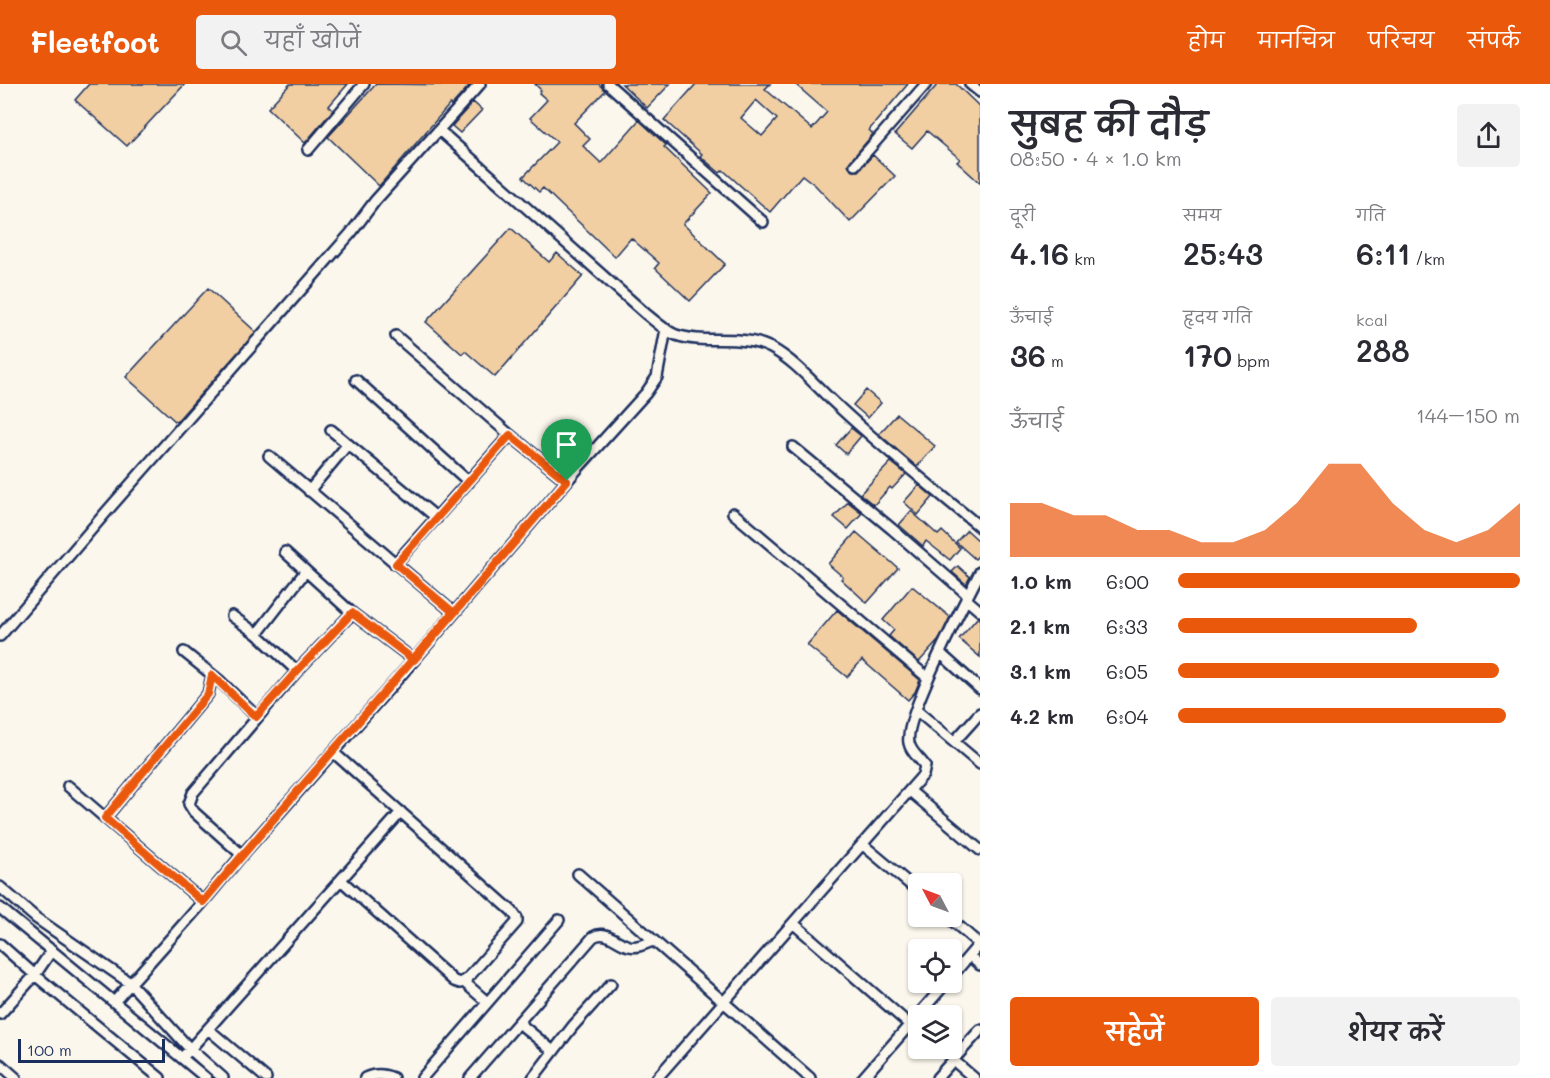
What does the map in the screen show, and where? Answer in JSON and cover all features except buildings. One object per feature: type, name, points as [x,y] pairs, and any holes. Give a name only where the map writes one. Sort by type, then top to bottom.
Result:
[{"type":"street","points":[[308,150],[364,84]]},
{"type":"street","points":[[0,636],[351,233],[375,201],[480,84]]},
{"type":"street","points":[[608,84],[763,222]]},
{"type":"street","points":[[855,165],[926,84]]},
{"type":"street","points":[[970,84],[980,92]]},
{"type":"street","points":[[439,130],[646,314],[666,329],[674,334],[690,338],[753,343],[768,347],[783,355],[842,410],[980,527]]},
{"type":"street","points":[[115,1001],[646,393],[657,377],[666,329]]},
{"type":"street","points":[[396,336],[567,481]]},
{"type":"street","points":[[356,380],[469,482]]},
{"type":"street","points":[[331,430],[437,518]]},
{"type":"street","points":[[396,564],[510,435]]},
{"type":"street","points":[[309,491],[348,444]]},
{"type":"street","points":[[793,447],[892,529],[980,611]]},
{"type":"street","points":[[269,456],[453,612]]},
{"type":"street","points":[[733,513],[928,678]]},
{"type":"street","points":[[285,552],[352,613],[414,660]]},
{"type":"street","points":[[257,634],[305,572]]},
{"type":"street","points":[[657,1078],[923,775],[925,769],[923,762],[911,750],[908,740],[916,710],[928,678],[980,572]]},
{"type":"street","points":[[242,855],[194,812],[189,804],[193,793],[256,717],[352,613]]},
{"type":"street","points":[[232,616],[257,634],[297,671]]},
{"type":"street","points":[[184,652],[256,717]]},
{"type":"street","points":[[940,653],[980,689]]},
{"type":"street","points":[[105,818],[208,694],[212,675]]},
{"type":"street","points":[[916,710],[980,764]]},
{"type":"street","points":[[954,742],[980,713]]},
{"type":"street","points":[[333,752],[518,918],[515,926],[464,982],[460,983],[454,981],[342,881]]},
{"type":"street","points":[[68,786],[203,902]]},
{"type":"street","points":[[910,791],[980,850]]},
{"type":"street","points":[[182,1058],[342,881],[401,812]]},
{"type":"street","points":[[862,844],[908,883]]},
{"type":"street","points":[[578,874],[810,1078]]},
{"type":"street","points":[[0,887],[36,918],[130,983],[190,1049],[223,1078]]},
{"type":"street","points":[[0,908],[206,1078]]},
{"type":"street","points":[[422,1078],[559,920]]},
{"type":"street","points":[[793,923],[908,1023]]},
{"type":"street","points":[[960,927],[980,943],[962,965]]},
{"type":"street","points":[[470,1078],[592,937],[604,934],[631,946],[653,941]]},
{"type":"street","points":[[0,944],[160,1078]]},
{"type":"street","points":[[0,1014],[35,975],[52,951]]},
{"type":"street","points":[[970,956],[980,965]]},
{"type":"street","points":[[464,982],[487,1002]]},
{"type":"street","points":[[533,1078],[553,1051],[611,984]]},
{"type":"street","points":[[927,1005],[937,993]]},
{"type":"street","points":[[519,1023],[553,1051]]},
{"type":"street","points":[[863,1078],[908,1027]]},
{"type":"street","points":[[208,1029],[266,1078]]},
{"type":"street","points":[[937,1078],[980,1030]]},
{"type":"street","points":[[953,1060],[974,1078]]},
{"type":"street","points":[[0,1064],[16,1078]]},
{"type":"street","points":[[365,1078],[373,1075],[393,1078]]},
{"type":"route","points":[[567,481],[414,660],[352,613],[256,717],[212,675],[208,694],[105,818],[203,902],[414,660],[453,612],[396,564],[510,435],[567,481]]}]
